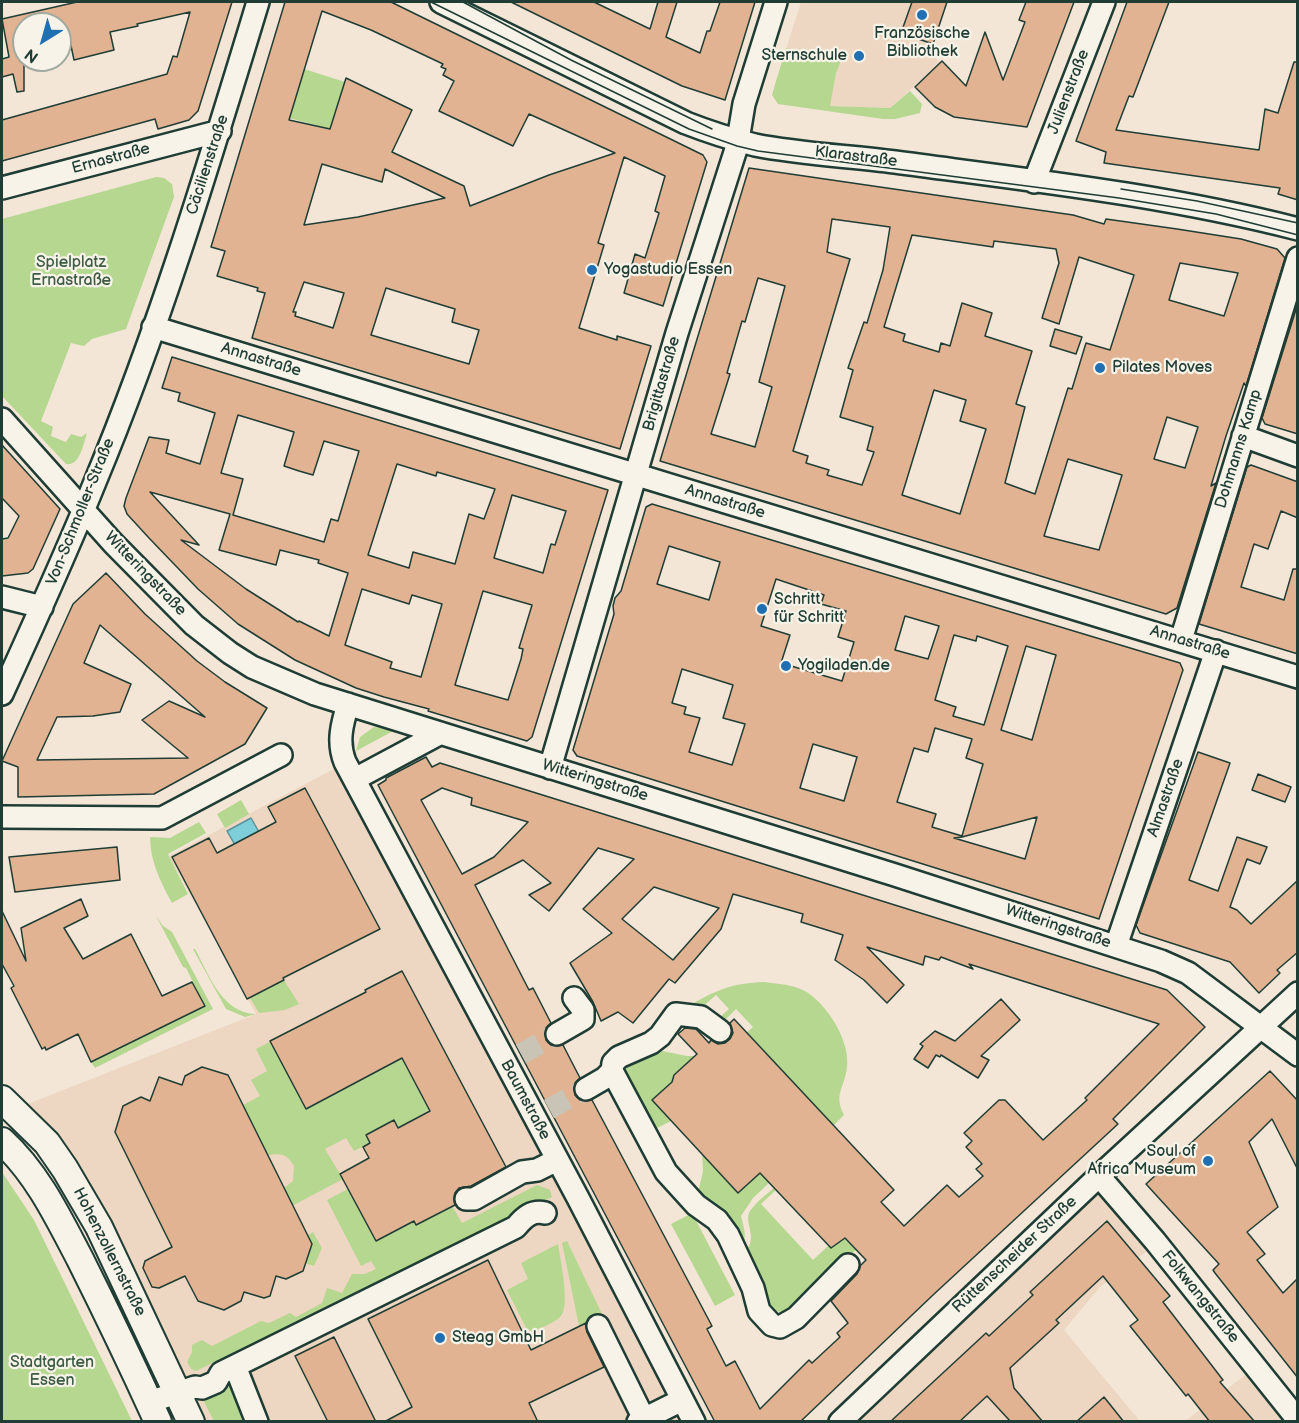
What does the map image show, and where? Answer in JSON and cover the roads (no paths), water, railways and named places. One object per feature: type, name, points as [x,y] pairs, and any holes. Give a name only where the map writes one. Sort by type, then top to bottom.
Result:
[{"type":"main road","name":"Hohenzollernstraße","points":[[2,1099],[41,1136],[65,1169],[187,1390],[192,1422]]},
{"type":"main road","name":"Hohenzollernstraße","points":[[2,1141],[37,1181],[56,1213],[154,1412]]},
{"type":"street","name":"Cäcilienstraße","points":[[153,327],[187,234],[258,2]]},
{"type":"street","name":"Klarastraße","points":[[441,2],[686,123],[717,135],[757,145],[1207,207],[1298,229]]},
{"type":"street","name":"Brigittastraße","points":[[550,768],[677,333],[738,140],[744,104],[776,2]]},
{"type":"street","name":"Julienstraße","points":[[1034,182],[1104,2]]},
{"type":"street","name":"Ernastraße","points":[[2,188],[220,131]]},
{"type":"street","name":"Dohmanns Kamp","points":[[1181,640],[1298,258]]},
{"type":"street","name":"Annastraße","points":[[153,327],[1298,677]]},
{"type":"street","name":"Von-Schmoller-Straße","points":[[2,694],[84,510],[153,327]]},
{"type":"street","name":"Witteringstraße","points":[[2,419],[182,613],[230,653],[273,678],[439,734],[1161,961],[1188,973],[1298,1055]]},
{"type":"street","points":[[1243,436],[1298,456]]},
{"type":"street","points":[[2,597],[42,607]]},
{"type":"street","name":"Almastraße","points":[[1116,946],[1216,651]]},
{"type":"street","name":"Baumstraße","points":[[348,704],[342,726],[341,747],[345,762],[513,1058],[541,1112],[557,1160],[685,1414]]},
{"type":"street","points":[[355,779],[439,734]]},
{"type":"street","points":[[2,817],[162,818],[281,755]]},
{"type":"street","name":"Rüttenscheider Straße","points":[[840,1422],[1099,1176],[1298,993]]},
{"type":"street","points":[[557,1034],[583,1019],[583,1010],[574,998]]},
{"type":"street","points":[[720,1031],[701,1017],[676,1014],[660,1036],[619,1057],[613,1063],[612,1071],[666,1172],[696,1205],[717,1220],[728,1235],[753,1288],[759,1311],[772,1325],[780,1327],[796,1318],[848,1265]]},
{"type":"street","points":[[586,1089],[612,1071]]},
{"type":"street","points":[[468,1205],[527,1182],[537,1170],[557,1160]]},
{"type":"street","name":"Folkwangstraße","points":[[1099,1176],[1155,1241],[1298,1420]]},
{"type":"street","points":[[154,1412],[187,1390],[202,1388],[216,1382],[228,1370],[516,1227],[527,1228],[539,1221],[545,1213],[578,1198]]},
{"type":"street","points":[[598,1326],[641,1420],[685,1414]]},
{"type":"street","points":[[228,1370],[257,1422]]},
{"type":"water","points":[[251,818],[259,832],[235,845],[227,831]]},
{"type":"tunnel","points":[[521,1054],[557,1034]]},
{"type":"tunnel","points":[[549,1109],[586,1089]]},
{"type":"tram line","points":[[431,2],[689,129],[737,146],[758,151],[1119,198],[1216,214],[1298,235]]},
{"type":"tram line","points":[[463,2],[571,60],[712,129]]},
{"type":"tram line","points":[[1121,189],[1197,201],[1298,223]]},
{"type":"place","name":"Französische Bibliothek","points":[[922,15]]},
{"type":"place","name":"Sternschule","points":[[859,56]]},
{"type":"place","name":"Yogastudio Essen","points":[[592,270]]},
{"type":"place","name":"Pilates Moves","points":[[1100,368]]},
{"type":"place","name":"Schritt für Schritt","points":[[762,609]]},
{"type":"place","name":"Yogiladen.de","points":[[786,666]]},
{"type":"place","name":"Soul of Africa Museum","points":[[1208,1161]]},
{"type":"place","name":"Steag GmbH","points":[[440,1338]]},
{"type":"park label","name":"Spielplatz Ernastraße","points":[[71,272]]},
{"type":"park label","name":"Stadtgarten Essen","points":[[52,1372]]}]
